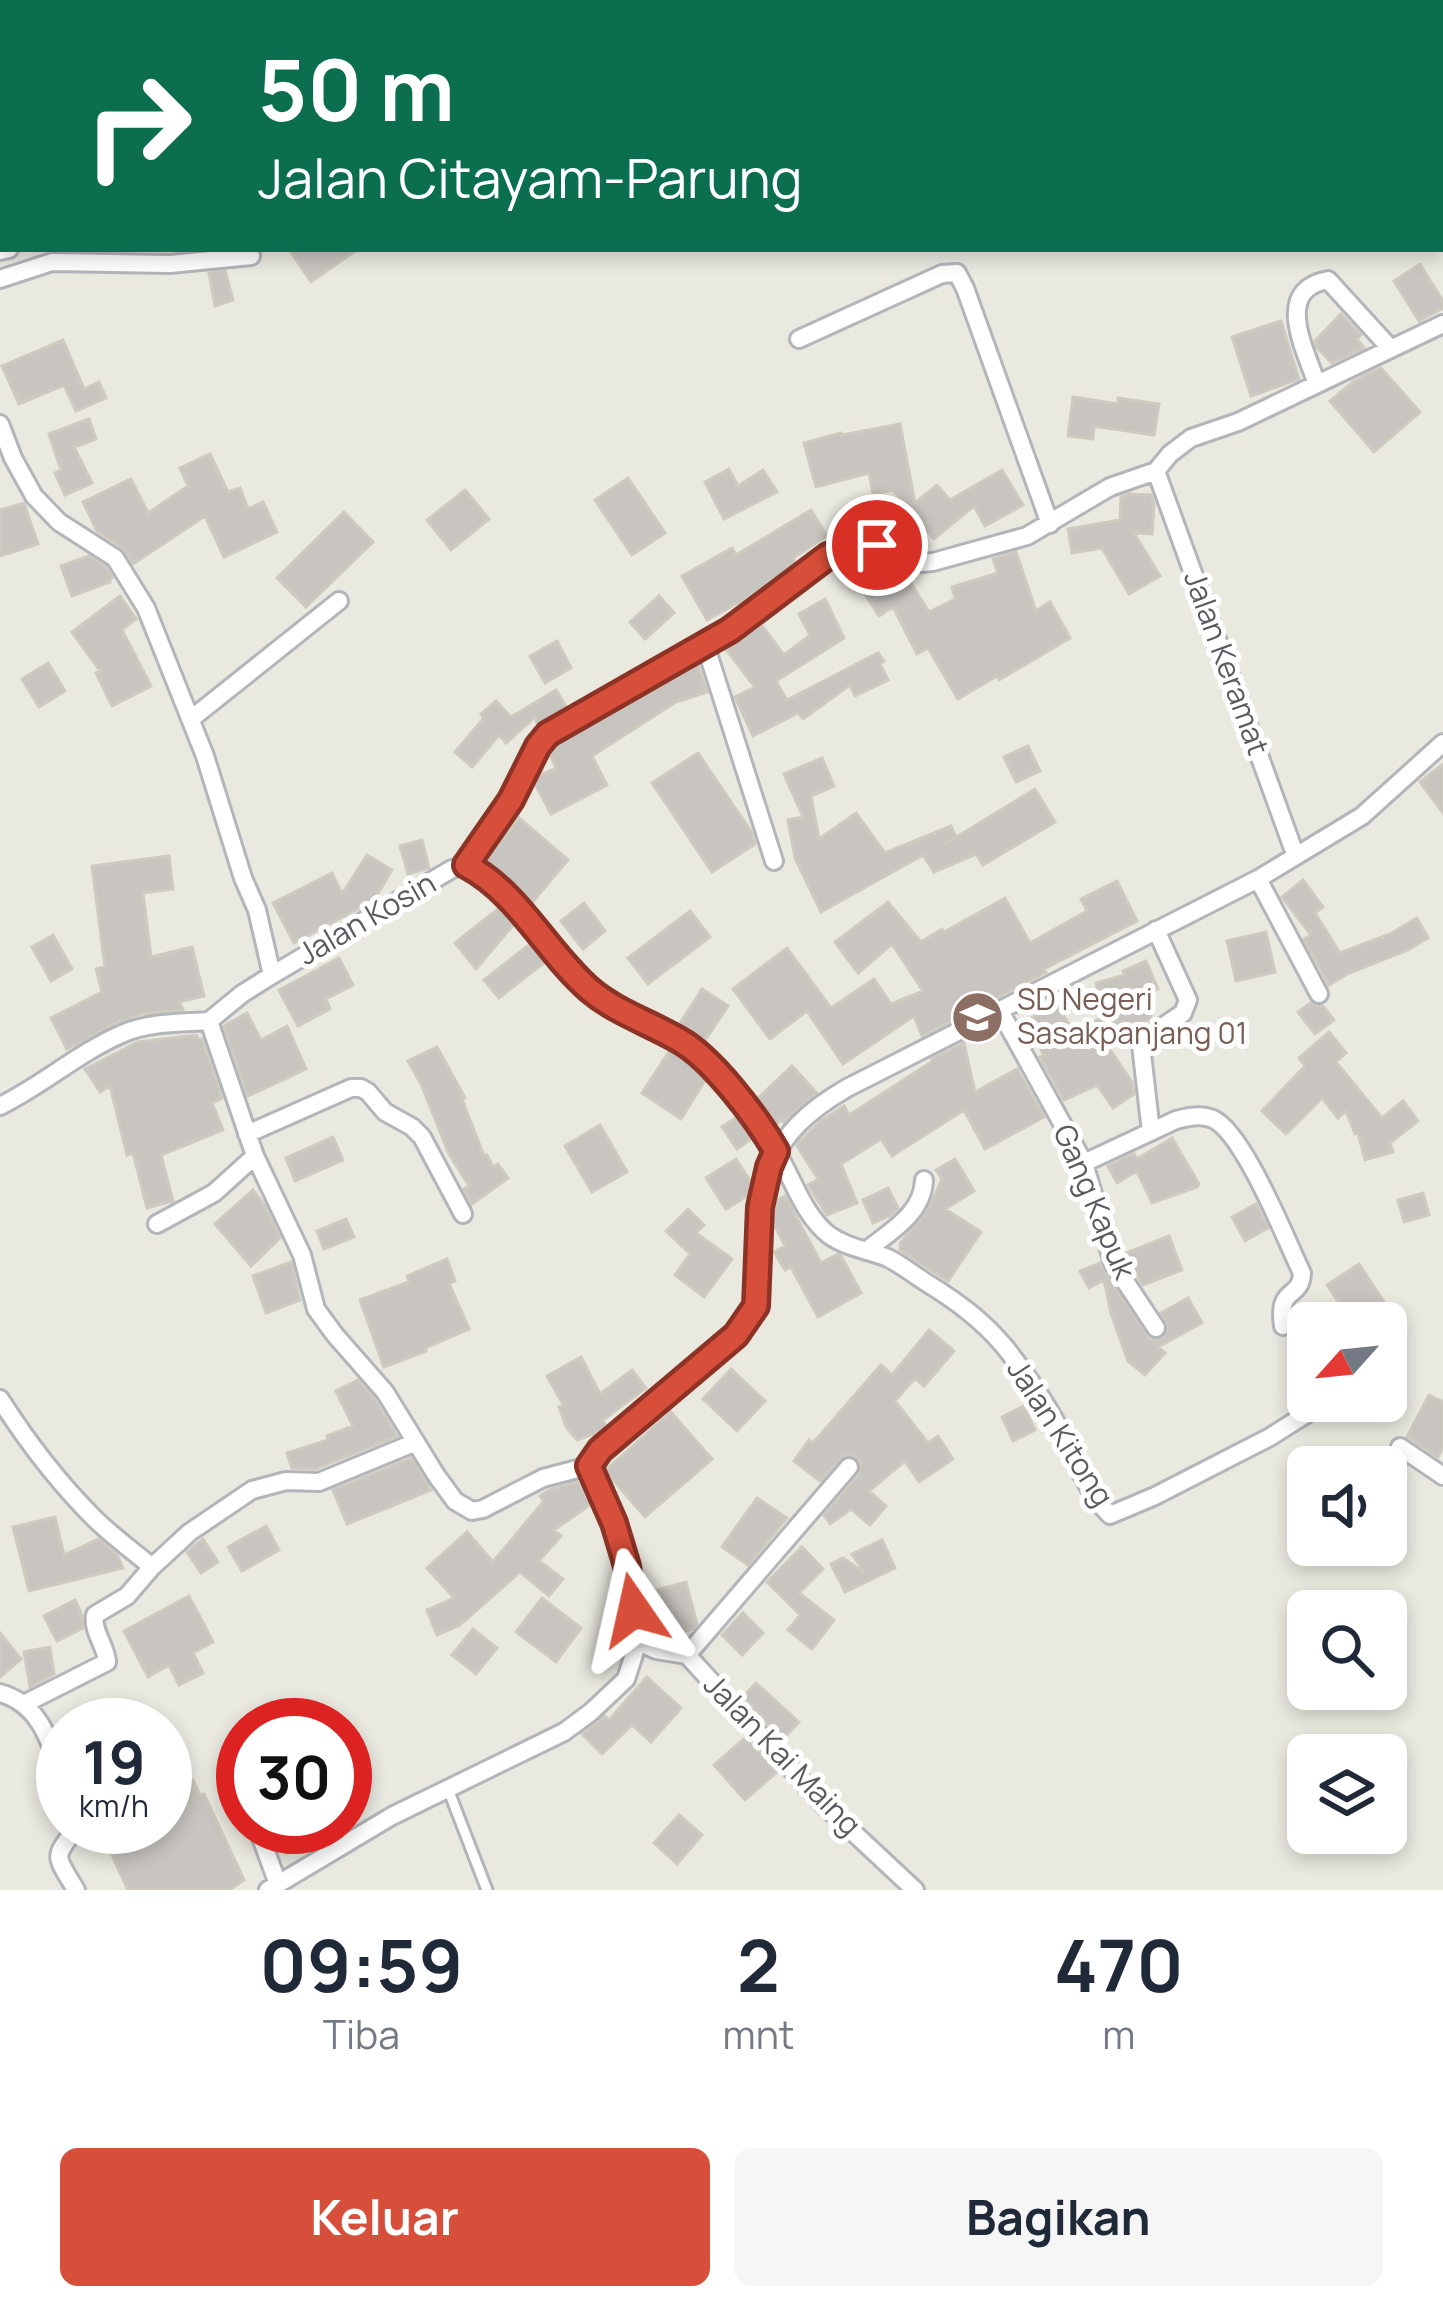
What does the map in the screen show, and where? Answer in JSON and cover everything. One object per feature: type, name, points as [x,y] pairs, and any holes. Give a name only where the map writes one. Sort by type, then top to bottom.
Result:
[{"type":"street","points":[[0,279],[52,262],[170,264],[251,256]]},
{"type":"street","points":[[799,339],[942,274],[957,274],[1050,524]]},
{"type":"street","points":[[1317,384],[1295,313],[1300,292],[1313,283],[1328,280],[1390,349]]},
{"type":"street","points":[[466,865],[511,800],[548,734],[730,630],[803,573],[844,550],[877,545],[921,563],[1027,536],[1110,487],[1156,471],[1191,438],[1238,422],[1443,324]]},
{"type":"street","points":[[0,424],[34,496],[47,511],[101,547],[124,570],[146,608],[205,756],[257,910],[272,975]]},
{"type":"street","name":"Jalan Keramat","points":[[1156,471],[1295,854]]},
{"type":"street","points":[[190,719],[339,602]]},
{"type":"street","points":[[705,644],[774,861]]},
{"type":"street","points":[[0,1106],[126,1032],[208,1021],[255,1156],[302,1255],[316,1309],[385,1392],[447,1491],[464,1508],[489,1507],[543,1478],[589,1466],[600,1450],[736,1335],[756,1306],[762,1191],[776,1151],[818,1105],[1258,879],[1362,816],[1443,743]]},
{"type":"street","name":"Jalan Kosin","points":[[208,1021],[272,975],[466,865],[499,889],[591,991],[683,1041],[712,1065],[776,1151]]},
{"type":"street","points":[[1258,879],[1319,994]]},
{"type":"street","points":[[1151,1132],[1141,1045],[1183,1012],[1188,1000],[1156,930]]},
{"type":"street","name":"Gang Kapuk","points":[[1000,1011],[1084,1162],[1113,1263],[1156,1328]]},
{"type":"street","points":[[247,1134],[351,1088],[361,1088],[385,1112],[422,1137],[463,1214]]},
{"type":"street","points":[[1084,1162],[1189,1116],[1213,1119],[1249,1162],[1303,1273],[1280,1307],[1283,1326]]},
{"type":"street","name":"Jalan Kitong","points":[[776,1151],[814,1219],[829,1234],[888,1258],[957,1301],[1004,1346],[1110,1515],[1294,1422]]},
{"type":"street","points":[[157,1224],[214,1193],[255,1156]]},
{"type":"street","points":[[866,1251],[913,1213],[924,1180]]},
{"type":"street","points":[[0,1399],[24,1439],[72,1494],[152,1567]]},
{"type":"street","points":[[24,1704],[107,1662],[94,1616],[127,1596],[190,1532],[252,1490],[286,1481],[319,1482],[416,1442]]},
{"type":"street","points":[[1407,1452],[1443,1475]]},
{"type":"street","points":[[264,1854],[273,1887],[392,1816],[564,1732],[626,1679],[638,1642],[627,1566],[589,1466]]},
{"type":"street","points":[[687,1655],[849,1467]]},
{"type":"street","name":"Jalan Kai Maing","points":[[638,1642],[687,1655],[825,1806],[915,1890]]},
{"type":"street","points":[[0,1693],[24,1704],[36,1717]]},
{"type":"street","points":[[58,1854],[76,1890]]},
{"type":"lane","points":[[448,1787],[487,1890]]},
{"type":"building","points":[[291,252],[354,252],[311,282]]},
{"type":"building","points":[[1420,264],[1443,308],[1419,321],[1394,281]]},
{"type":"building","points":[[225,271],[233,300],[215,306],[209,273]]},
{"type":"building","points":[[1341,314],[1361,335],[1357,339],[1364,348],[1332,363],[1315,341]]},
{"type":"building","points":[[1281,321],[1299,379],[1251,396],[1232,337]]},
{"type":"building","points":[[63,340],[84,389],[99,382],[106,398],[76,411],[64,385],[19,404],[2,366]]},
{"type":"building","points":[[1381,368],[1420,412],[1374,452],[1330,401],[1354,381]]},
{"type":"building","points":[[1073,397],[1159,404],[1154,435],[1094,426],[1093,439],[1068,436]]},
{"type":"building","points":[[89,419],[96,439],[74,447],[92,483],[65,495],[55,473],[61,470],[49,434]]},
{"type":"building","points":[[900,424],[915,503],[937,485],[950,500],[1002,470],[1023,505],[985,526],[974,506],[934,539],[893,490],[873,494],[869,473],[816,487],[804,443]]},
{"type":"building","points":[[210,454],[228,492],[240,488],[248,509],[263,502],[277,532],[224,557],[205,516],[133,564],[123,548],[97,531],[83,502],[131,479],[148,513],[188,486],[180,468]]},
{"type":"building","points":[[729,469],[738,486],[763,470],[777,492],[724,519],[705,482]]},
{"type":"building","points":[[628,478],[665,533],[632,555],[595,500]]},
{"type":"building","points":[[465,490],[489,519],[451,550],[427,520]]},
{"type":"building","points":[[1151,495],[1152,534],[1134,533],[1160,576],[1129,594],[1102,548],[1072,553],[1068,529],[1120,520],[1121,497]]},
{"type":"building","points":[[24,503],[38,544],[0,556],[0,510]]},
{"type":"building","points":[[811,510],[827,536],[793,558],[796,564],[763,589],[707,620],[682,576],[732,548],[736,555]]},
{"type":"building","points":[[344,512],[373,542],[306,607],[277,578]]},
{"type":"building","points":[[1016,552],[1036,611],[1050,602],[1070,638],[958,699],[928,648],[917,654],[893,607],[879,616],[846,564],[874,558],[892,583],[906,575],[929,612],[955,599],[952,587],[998,573],[993,559]]},
{"type":"building","points":[[89,556],[106,567],[112,578],[72,596],[61,566]]},
{"type":"building","points":[[120,596],[136,619],[122,630],[151,686],[112,706],[96,673],[100,671],[72,632]]},
{"type":"building","points":[[659,596],[674,613],[645,639],[630,622]]},
{"type":"building","points":[[825,599],[844,638],[776,681],[787,700],[878,653],[888,680],[855,696],[850,685],[803,719],[798,713],[753,736],[735,697],[755,687],[725,648],[760,623],[784,655],[810,635],[799,614]]},
{"type":"building","points":[[557,641],[571,668],[545,683],[530,656]]},
{"type":"building","points":[[48,663],[65,691],[39,707],[22,679]]},
{"type":"building","points":[[698,665],[707,692],[676,702],[592,756],[607,785],[551,814],[534,782],[556,768],[549,752],[556,744]]},
{"type":"building","points":[[556,690],[567,708],[538,726],[535,717],[506,743],[499,735],[472,767],[455,752],[496,701],[511,717]]},
{"type":"building","points":[[1028,746],[1040,771],[1016,782],[1004,757]]},
{"type":"building","points":[[698,753],[755,844],[712,872],[652,783]]},
{"type":"building","points":[[822,758],[834,786],[811,796],[819,839],[856,813],[885,853],[951,826],[956,837],[945,844],[1035,789],[1055,822],[983,865],[976,854],[934,872],[923,855],[821,912],[795,858],[788,820],[803,817],[784,774]]},
{"type":"building","points":[[1443,764],[1443,813],[1420,782]]},
{"type":"building","points":[[519,818],[568,860],[531,904],[484,861]]},
{"type":"building","points":[[422,840],[429,868],[408,874],[400,846]]},
{"type":"building","points":[[367,855],[392,870],[374,900],[294,943],[273,903],[332,873],[342,894]]},
{"type":"building","points":[[169,856],[173,889],[143,893],[151,957],[192,947],[204,996],[179,1002],[183,1010],[120,1021],[67,1049],[51,1018],[102,992],[96,969],[105,967],[92,866]]},
{"type":"building","points":[[1303,880],[1323,907],[1315,913],[1340,953],[1417,918],[1428,938],[1329,985],[1304,939],[1311,935],[1282,897]]},
{"type":"building","points":[[1117,881],[1137,921],[922,1036],[914,1016],[843,1064],[807,1011],[770,1039],[733,989],[787,948],[831,1008],[874,979],[891,1004],[923,991],[892,944],[858,973],[835,942],[888,902],[921,942],[1005,898],[1030,943],[1087,911],[1081,899]]},
{"type":"building","points":[[584,903],[605,931],[583,949],[561,921]]},
{"type":"building","points":[[499,908],[514,924],[476,969],[455,943]]},
{"type":"building","points":[[690,911],[710,937],[648,984],[628,958]]},
{"type":"building","points":[[1266,932],[1275,972],[1236,981],[1227,941]]},
{"type":"building","points":[[53,935],[72,969],[51,981],[32,947]]},
{"type":"building","points":[[530,944],[545,962],[499,998],[484,980]]},
{"type":"building","points":[[339,958],[353,985],[326,999],[330,1009],[298,1026],[279,990]]},
{"type":"building","points":[[1146,961],[1158,989],[1141,996],[1152,1018],[1117,1036],[1120,1040],[1109,1048],[1132,1082],[1134,1094],[1113,1108],[1097,1085],[1064,1100],[1025,1022],[1056,1003],[1075,1034],[1105,1015],[1096,983],[1125,975],[1123,971]]},
{"type":"building","points":[[702,989],[728,1006],[704,1042],[679,1025]]},
{"type":"building","points":[[1310,1003],[1323,1006],[1334,1020],[1315,1034],[1298,1012]]},
{"type":"building","points":[[247,1013],[261,1040],[287,1026],[306,1069],[248,1096],[224,1026]]},
{"type":"building","points":[[1329,1032],[1346,1053],[1336,1062],[1382,1118],[1403,1101],[1418,1121],[1390,1143],[1393,1152],[1365,1160],[1346,1111],[1338,1118],[1322,1098],[1286,1134],[1262,1111],[1305,1066],[1299,1058]]},
{"type":"building","points":[[196,1035],[202,1039],[222,1098],[212,1103],[223,1130],[161,1155],[173,1201],[147,1208],[133,1153],[127,1155],[110,1086],[100,1092],[85,1069],[138,1042]]},
{"type":"building","points":[[964,1043],[975,1092],[1017,1069],[1044,1117],[985,1149],[964,1110],[892,1156],[881,1139],[841,1164],[857,1203],[827,1215],[808,1185],[818,1179],[797,1146],[800,1141],[844,1106],[849,1115]]},
{"type":"building","points":[[437,1047],[465,1098],[484,1156],[508,1178],[472,1204],[464,1189],[469,1186],[449,1154],[408,1061]]},
{"type":"building","points":[[670,1050],[706,1079],[681,1119],[642,1093]]},
{"type":"building","points":[[792,1066],[817,1093],[776,1125],[756,1100]]},
{"type":"building","points":[[737,1117],[752,1138],[737,1149],[722,1127]]},
{"type":"building","points":[[600,1125],[627,1172],[592,1192],[565,1146]]},
{"type":"building","points":[[333,1137],[343,1160],[295,1181],[286,1158]]},
{"type":"building","points":[[1172,1138],[1197,1187],[1152,1203],[1137,1171],[1117,1183],[1108,1166],[1134,1154],[1137,1159]]},
{"type":"building","points":[[736,1159],[753,1185],[752,1193],[726,1209],[706,1178]]},
{"type":"building","points":[[955,1159],[974,1191],[945,1209],[981,1232],[948,1281],[900,1250],[900,1243],[929,1208],[942,1179],[936,1170]]},
{"type":"building","points":[[888,1188],[898,1208],[873,1223],[863,1200]]},
{"type":"building","points":[[253,1190],[280,1238],[251,1266],[215,1224]]},
{"type":"building","points":[[1423,1193],[1429,1215],[1404,1222],[1398,1200]]},
{"type":"building","points":[[785,1196],[821,1263],[841,1256],[861,1293],[818,1317],[791,1267],[785,1270],[774,1252],[785,1246],[774,1224],[776,1201]]},
{"type":"building","points":[[1256,1204],[1268,1228],[1245,1241],[1232,1217]]},
{"type":"building","points":[[688,1209],[704,1225],[696,1233],[732,1259],[704,1297],[675,1275],[690,1254],[666,1231]]},
{"type":"building","points":[[346,1219],[354,1237],[324,1249],[317,1231]]},
{"type":"building","points":[[1169,1236],[1182,1270],[1143,1285],[1124,1254]]},
{"type":"building","points":[[447,1259],[455,1281],[449,1283],[469,1329],[384,1367],[360,1300],[409,1282],[407,1276]]},
{"type":"building","points":[[291,1262],[300,1300],[266,1313],[253,1276]]},
{"type":"building","points":[[1100,1263],[1149,1339],[1164,1338],[1168,1326],[1161,1313],[1188,1298],[1202,1323],[1158,1347],[1165,1353],[1145,1375],[1128,1361],[1104,1280],[1089,1288],[1080,1271]]},
{"type":"building","points":[[1359,1264],[1384,1302],[1338,1302],[1327,1285]]},
{"type":"building","points":[[929,1330],[954,1351],[924,1386],[915,1378],[895,1401],[928,1443],[938,1436],[953,1459],[919,1482],[905,1461],[869,1491],[886,1506],[870,1525],[851,1509],[830,1524],[824,1515],[859,1475],[861,1462],[844,1455],[820,1481],[794,1461],[881,1365],[892,1375]]},
{"type":"building","points":[[581,1357],[600,1394],[632,1370],[646,1388],[603,1420],[604,1430],[577,1440],[566,1427],[559,1407],[564,1406],[547,1376]]},
{"type":"building","points":[[731,1369],[765,1401],[737,1431],[703,1399]]},
{"type":"building","points":[[358,1380],[397,1436],[315,1469],[292,1468],[287,1453],[353,1426],[336,1391]]},
{"type":"building","points":[[1429,1395],[1443,1402],[1443,1447],[1438,1457],[1407,1437]]},
{"type":"building","points":[[1024,1406],[1035,1430],[1013,1441],[1002,1417]]},
{"type":"building","points":[[671,1412],[712,1459],[645,1517],[605,1471]]},
{"type":"building","points":[[411,1458],[431,1490],[347,1524],[333,1490]]},
{"type":"building","points":[[577,1482],[591,1504],[554,1530],[561,1536],[539,1561],[563,1579],[549,1596],[520,1572],[460,1625],[437,1635],[427,1610],[454,1598],[427,1568],[467,1532],[493,1562],[544,1501],[540,1496]]},
{"type":"building","points":[[757,1498],[787,1518],[748,1565],[722,1547]]},
{"type":"building","points":[[55,1517],[64,1555],[98,1539],[117,1555],[123,1568],[29,1591],[13,1527]]},
{"type":"building","points":[[266,1526],[279,1550],[242,1571],[228,1547]]},
{"type":"building","points":[[203,1539],[218,1562],[201,1573],[187,1552]]},
{"type":"building","points":[[882,1540],[895,1568],[845,1592],[831,1564],[843,1558],[865,1573],[852,1554]]},
{"type":"building","points":[[802,1547],[823,1569],[799,1593],[834,1620],[812,1649],[788,1630],[800,1615],[767,1582]]},
{"type":"building","points":[[686,1582],[697,1624],[659,1637],[650,1633],[645,1593]]},
{"type":"building","points":[[189,1596],[213,1642],[193,1653],[203,1673],[179,1685],[169,1665],[148,1677],[124,1631]]},
{"type":"building","points":[[542,1598],[581,1628],[556,1662],[516,1632]]},
{"type":"building","points":[[75,1600],[83,1628],[57,1641],[44,1616]]},
{"type":"building","points":[[743,1613],[763,1633],[742,1655],[722,1635]]},
{"type":"building","points":[[473,1629],[497,1648],[476,1674],[452,1655]]},
{"type":"building","points":[[0,1633],[21,1659],[0,1677]]},
{"type":"building","points":[[50,1647],[54,1674],[30,1687],[24,1652]]},
{"type":"building","points":[[647,1677],[681,1708],[651,1742],[632,1725],[602,1754],[582,1734],[605,1716],[609,1720]]},
{"type":"building","points":[[756,1683],[799,1722],[782,1740],[743,1697]]},
{"type":"building","points":[[745,1738],[777,1772],[745,1800],[714,1765]]},
{"type":"building","points":[[192,1780],[216,1820],[216,1854],[232,1854],[244,1880],[229,1890],[128,1890],[111,1854],[192,1854]]},
{"type":"building","points":[[679,1815],[702,1835],[677,1864],[654,1843]]},
{"type":"place","name":"SD Negeri Sasakpanjang 01","points":[[978,1017]]},
{"type":"route","points":[[634,1610],[614,1523],[589,1466],[600,1450],[736,1335],[756,1306],[762,1191],[776,1151],[712,1065],[683,1041],[591,991],[499,889],[466,865],[498,822],[548,734],[730,630],[828,556],[865,544],[877,545]]}]
